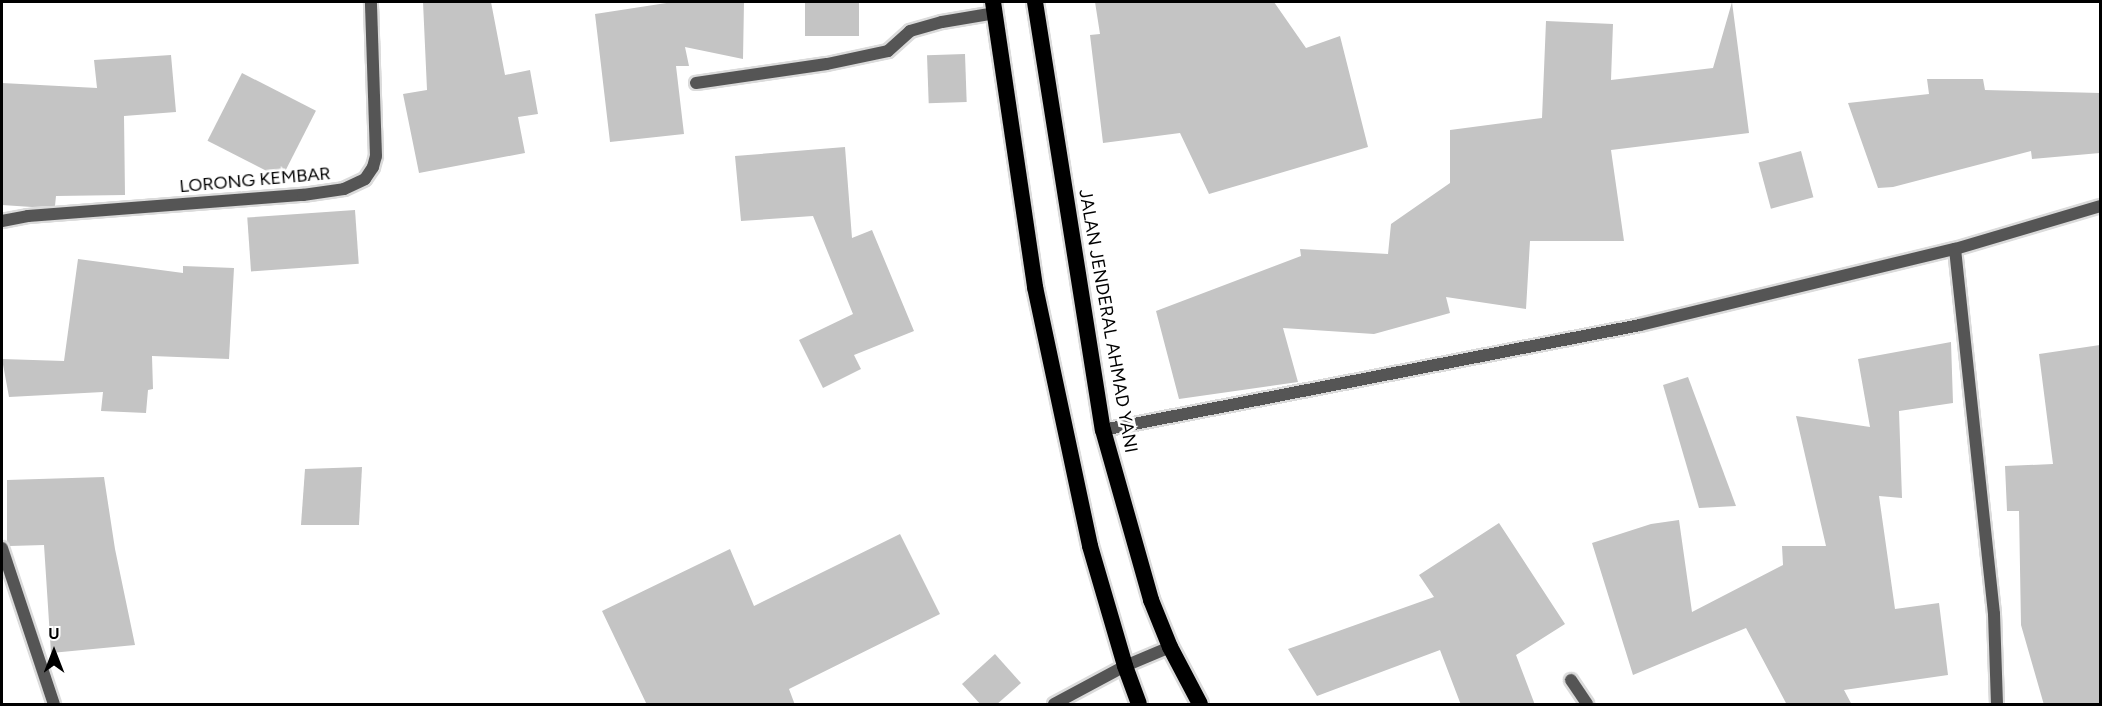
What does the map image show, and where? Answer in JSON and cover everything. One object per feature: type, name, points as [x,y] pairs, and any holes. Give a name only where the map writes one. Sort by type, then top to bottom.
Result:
[{"type":"highway","name":"JALAN JENDERAL AHMAD YANI","points":[[1035,2],[1103,430],[1151,600],[1170,647],[1200,705]]},
{"type":"highway","points":[[994,7],[1035,287],[1090,546],[1125,666],[1139,705]]},
{"type":"street","name":"LORONG KEMBAR","points":[[2,221],[28,216],[303,195],[344,189],[365,179],[374,167],[376,156],[371,2]]},
{"type":"street","points":[[696,83],[827,64],[888,51],[910,31],[994,7]]},
{"type":"street","points":[[1103,430],[1640,325],[1956,249],[2100,206]]},
{"type":"street","points":[[1956,249],[1994,614],[1997,705]]},
{"type":"street","points":[[2,548],[54,705]]},
{"type":"street","points":[[1054,705],[1125,666],[1170,647]]},
{"type":"street","points":[[1571,680],[1587,705]]},
{"type":"building","points":[[423,2],[491,2],[505,75],[530,70],[538,114],[518,117],[525,153],[419,173],[403,94],[427,90]]},
{"type":"building","points":[[673,2],[744,2],[743,59],[685,47],[689,66],[676,66],[684,134],[610,142],[595,14]]},
{"type":"building","points":[[805,2],[859,2],[859,36],[805,36]]},
{"type":"building","points":[[1095,2],[1274,2],[1306,48],[1340,36],[1368,147],[1209,194],[1180,133],[1103,143],[1090,35],[1100,34]]},
{"type":"building","points":[[1732,2],[1749,133],[1611,150],[1624,241],[1530,241],[1526,309],[1446,297],[1450,313],[1374,334],[1283,328],[1298,382],[1179,399],[1156,311],[1301,256],[1300,249],[1388,254],[1391,224],[1450,183],[1450,130],[1542,118],[1546,21],[1613,24],[1611,80],[1713,68]]},
{"type":"building","points":[[965,54],[967,102],[929,103],[927,55]]},
{"type":"building","points":[[171,55],[176,112],[124,116],[125,195],[56,196],[55,206],[2,205],[2,83],[97,88],[94,60]]},
{"type":"building","points":[[242,73],[316,111],[281,178],[207,141]]},
{"type":"building","points":[[1927,79],[1983,79],[1985,90],[2100,93],[2100,153],[2032,159],[2031,151],[1893,187],[1878,188],[1848,103],[1929,94]]},
{"type":"building","points":[[845,147],[852,238],[872,230],[914,331],[854,355],[861,369],[823,388],[799,340],[853,314],[813,216],[741,221],[735,156]]},
{"type":"building","points":[[1801,151],[1813,197],[1771,209],[1758,162]]},
{"type":"building","points":[[355,210],[359,264],[251,271],[247,218]]},
{"type":"building","points":[[78,259],[183,273],[183,266],[234,268],[229,359],[152,356],[153,389],[148,390],[146,413],[101,411],[103,392],[9,397],[2,359],[64,361]]},
{"type":"building","points":[[1951,342],[1953,403],[1899,411],[1902,498],[1879,496],[1895,609],[1939,603],[1948,675],[1844,690],[1852,705],[1787,705],[1746,628],[1633,675],[1592,543],[1651,524],[1679,520],[1692,612],[1783,565],[1782,546],[1826,546],[1796,416],[1870,427],[1858,359]]},
{"type":"building","points":[[2100,345],[2100,705],[2044,705],[2021,625],[2019,511],[2007,511],[2005,466],[2053,464],[2039,354]]},
{"type":"building","points":[[1688,377],[1736,506],[1699,508],[1663,385]]},
{"type":"building","points":[[362,467],[359,525],[301,525],[305,469]]},
{"type":"building","points":[[104,477],[115,549],[135,645],[51,653],[44,545],[10,546],[7,542],[7,480]]},
{"type":"building","points":[[1499,523],[1565,624],[1516,655],[1535,705],[1461,705],[1440,650],[1317,696],[1288,649],[1434,597],[1419,575]]},
{"type":"building","points":[[900,534],[940,614],[789,689],[795,705],[647,705],[602,611],[730,549],[754,606]]},
{"type":"building","points":[[995,654],[1021,683],[996,705],[981,705],[962,684]]}]
